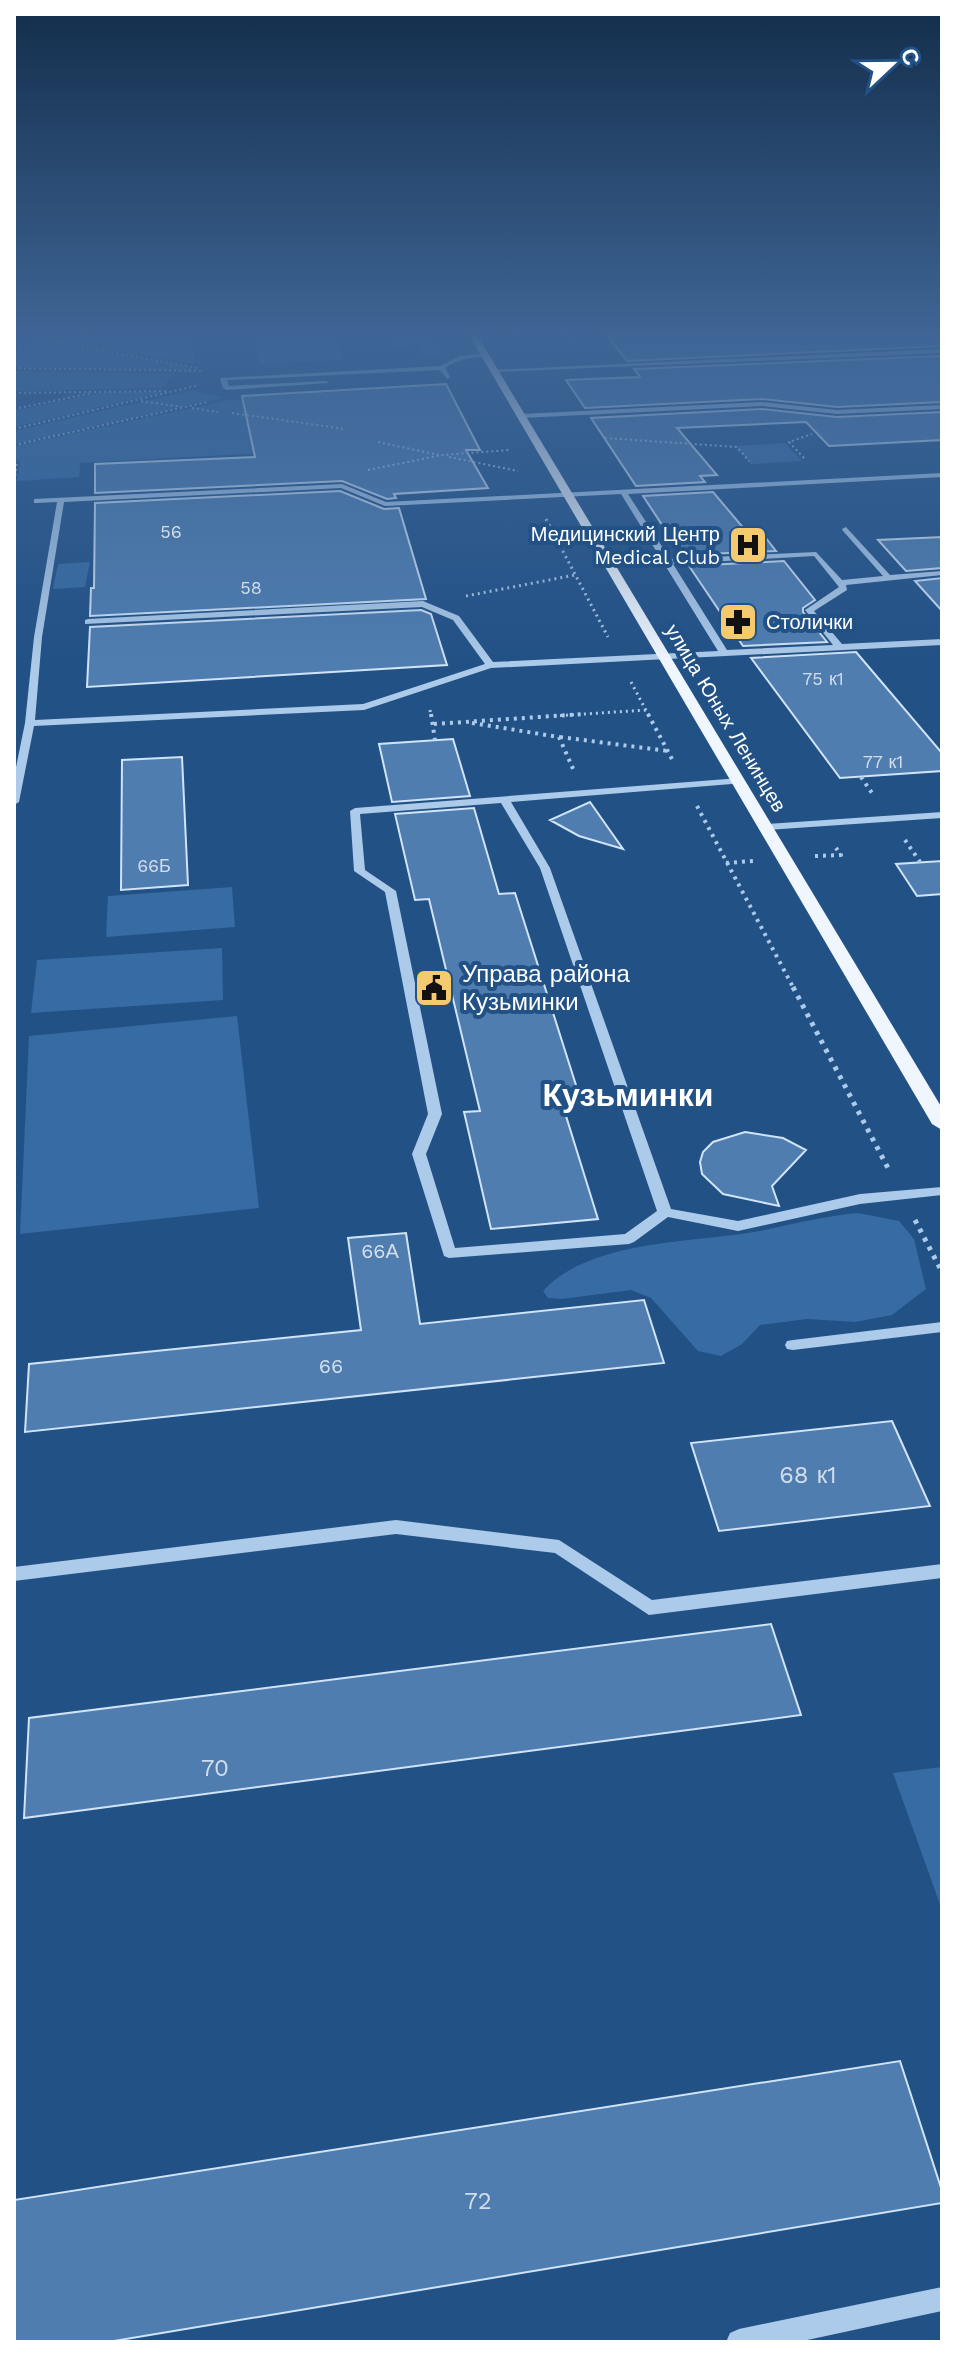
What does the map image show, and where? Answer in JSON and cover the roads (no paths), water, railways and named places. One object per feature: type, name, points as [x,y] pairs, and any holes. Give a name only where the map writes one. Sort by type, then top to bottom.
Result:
[{"type":"main road","name":"улица Юных Ленинцев","points":[[539,445],[942,1124]]},
{"type":"street","points":[[37,501],[342,486],[385,504],[942,475]]},
{"type":"street","points":[[623,491],[724,653]]},
{"type":"street","points":[[14,802],[30,723],[38,637],[61,500]]},
{"type":"street","points":[[846,529],[887,576]]},
{"type":"street","points":[[667,562],[816,554],[844,588],[809,610],[839,647]]},
{"type":"street","points":[[839,583],[942,573]]},
{"type":"street","points":[[88,622],[423,604],[456,618],[490,665]]},
{"type":"street","points":[[30,723],[364,707],[490,665],[942,642]]},
{"type":"street","points":[[740,781],[355,811],[360,871],[390,891],[435,1114],[419,1154],[449,1253],[629,1239],[665,1212],[738,1226],[860,1199],[942,1191]]},
{"type":"street","points":[[504,799],[545,868],[665,1212]]},
{"type":"street","points":[[767,827],[942,815]]},
{"type":"street","points":[[793,1345],[942,1327]]},
{"type":"street","points":[[14,1574],[396,1527],[559,1547],[649,1608],[942,1571]]},
{"type":"street","points":[[739,2342],[942,2299]]},
{"type":"place","name":"Медицинский Центр Medical Club","points":[[748,545]]},
{"type":"place","name":"Столички","points":[[738,622]]},
{"type":"place","name":"Управа района Кузьминки","points":[[434,988]]},
{"type":"district","name":"Кузьминки","points":[[628,1095]]}]
